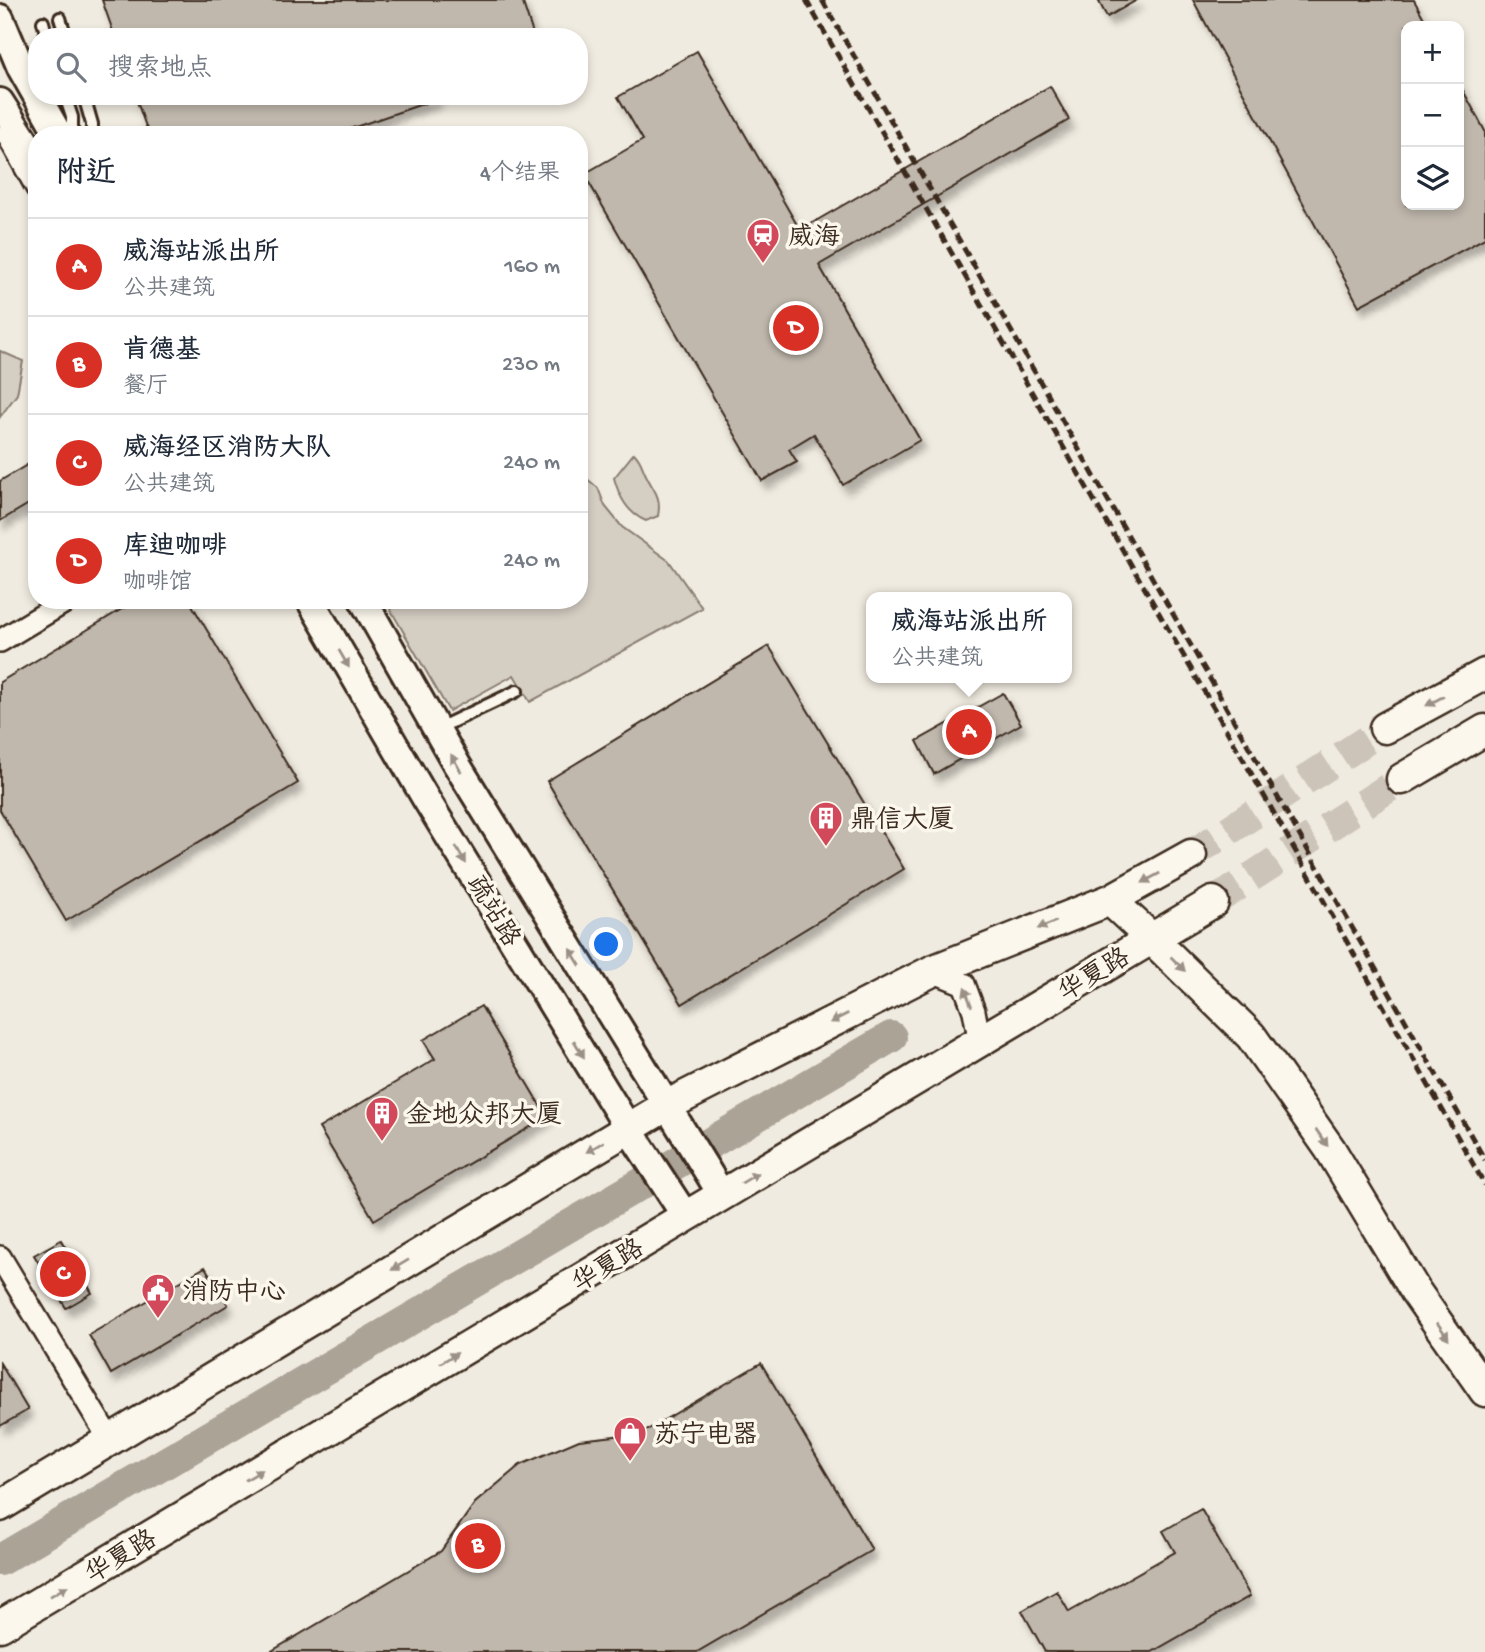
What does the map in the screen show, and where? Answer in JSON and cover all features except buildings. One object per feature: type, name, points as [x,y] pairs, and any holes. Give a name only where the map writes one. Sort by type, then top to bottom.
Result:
[{"type":"main road","points":[[1385,728],[1485,674]]},
{"type":"main road","points":[[1402,779],[1482,733]]},
{"type":"main road","points":[[0,1506],[670,1113],[932,971],[1110,900],[1191,855]]},
{"type":"main road","points":[[1110,900],[1251,1037],[1330,1149],[1416,1292],[1485,1391]]},
{"type":"main road","name":"华夏路","points":[[0,1626],[681,1210],[980,1043],[1213,902]]},
{"type":"street","points":[[0,18],[28,80]]},
{"type":"street","points":[[0,102],[28,146]]},
{"type":"street","points":[[42,105],[54,126]]},
{"type":"street","points":[[0,119],[28,171]]},
{"type":"street","points":[[0,641],[53,609]]},
{"type":"street","name":"疏站路","points":[[314,609],[433,810],[632,1135],[681,1210]]},
{"type":"street","name":"疏站路","points":[[368,609],[437,729],[718,1188]]},
{"type":"street","points":[[932,971],[964,984],[974,1011],[980,1043]]},
{"type":"street","points":[[0,1257],[110,1440]]},
{"type":"lane","points":[[60,18],[63,28]]},
{"type":"lane","points":[[43,22],[45,28]]},
{"type":"lane","points":[[68,105],[72,126]]},
{"type":"lane","points":[[87,105],[92,126]]},
{"type":"lane","points":[[437,729],[516,691]]},
{"type":"shaded area","points":[[0,351],[23,361],[17,394],[0,417]]},
{"type":"shaded area","points":[[634,453],[641,462],[659,503],[658,516],[646,521],[639,518],[625,503],[614,478]]},
{"type":"shaded area","points":[[588,480],[598,488],[605,506],[622,527],[669,561],[702,608],[530,702],[514,675],[449,711],[390,609],[588,609]]},
{"type":"waterway","points":[[0,1560],[891,1037]]},
{"type":"tunnel","points":[[1191,855],[1385,728]]},
{"type":"tunnel","points":[[1213,902],[1402,779]]},
{"type":"railway","points":[[806,0],[1485,1185]]},
{"type":"railway","points":[[822,0],[1485,1160]]},
{"type":"place","name":"威海","points":[[763,265]]},
{"type":"place","name":"库迪咖啡","points":[[796,328]]},
{"type":"place","name":"威海站派出所","points":[[969,732]]},
{"type":"place","name":"鼎信大厦","points":[[826,848]]},
{"type":"place","name":"金地众邦大厦","points":[[382,1143]]},
{"type":"place","name":"威海经区消防大队","points":[[63,1274]]},
{"type":"place","name":"消防中心","points":[[158,1320]]},
{"type":"place","name":"苏宁电器","points":[[630,1463]]},
{"type":"place","name":"肯德基","points":[[478,1546]]}]
